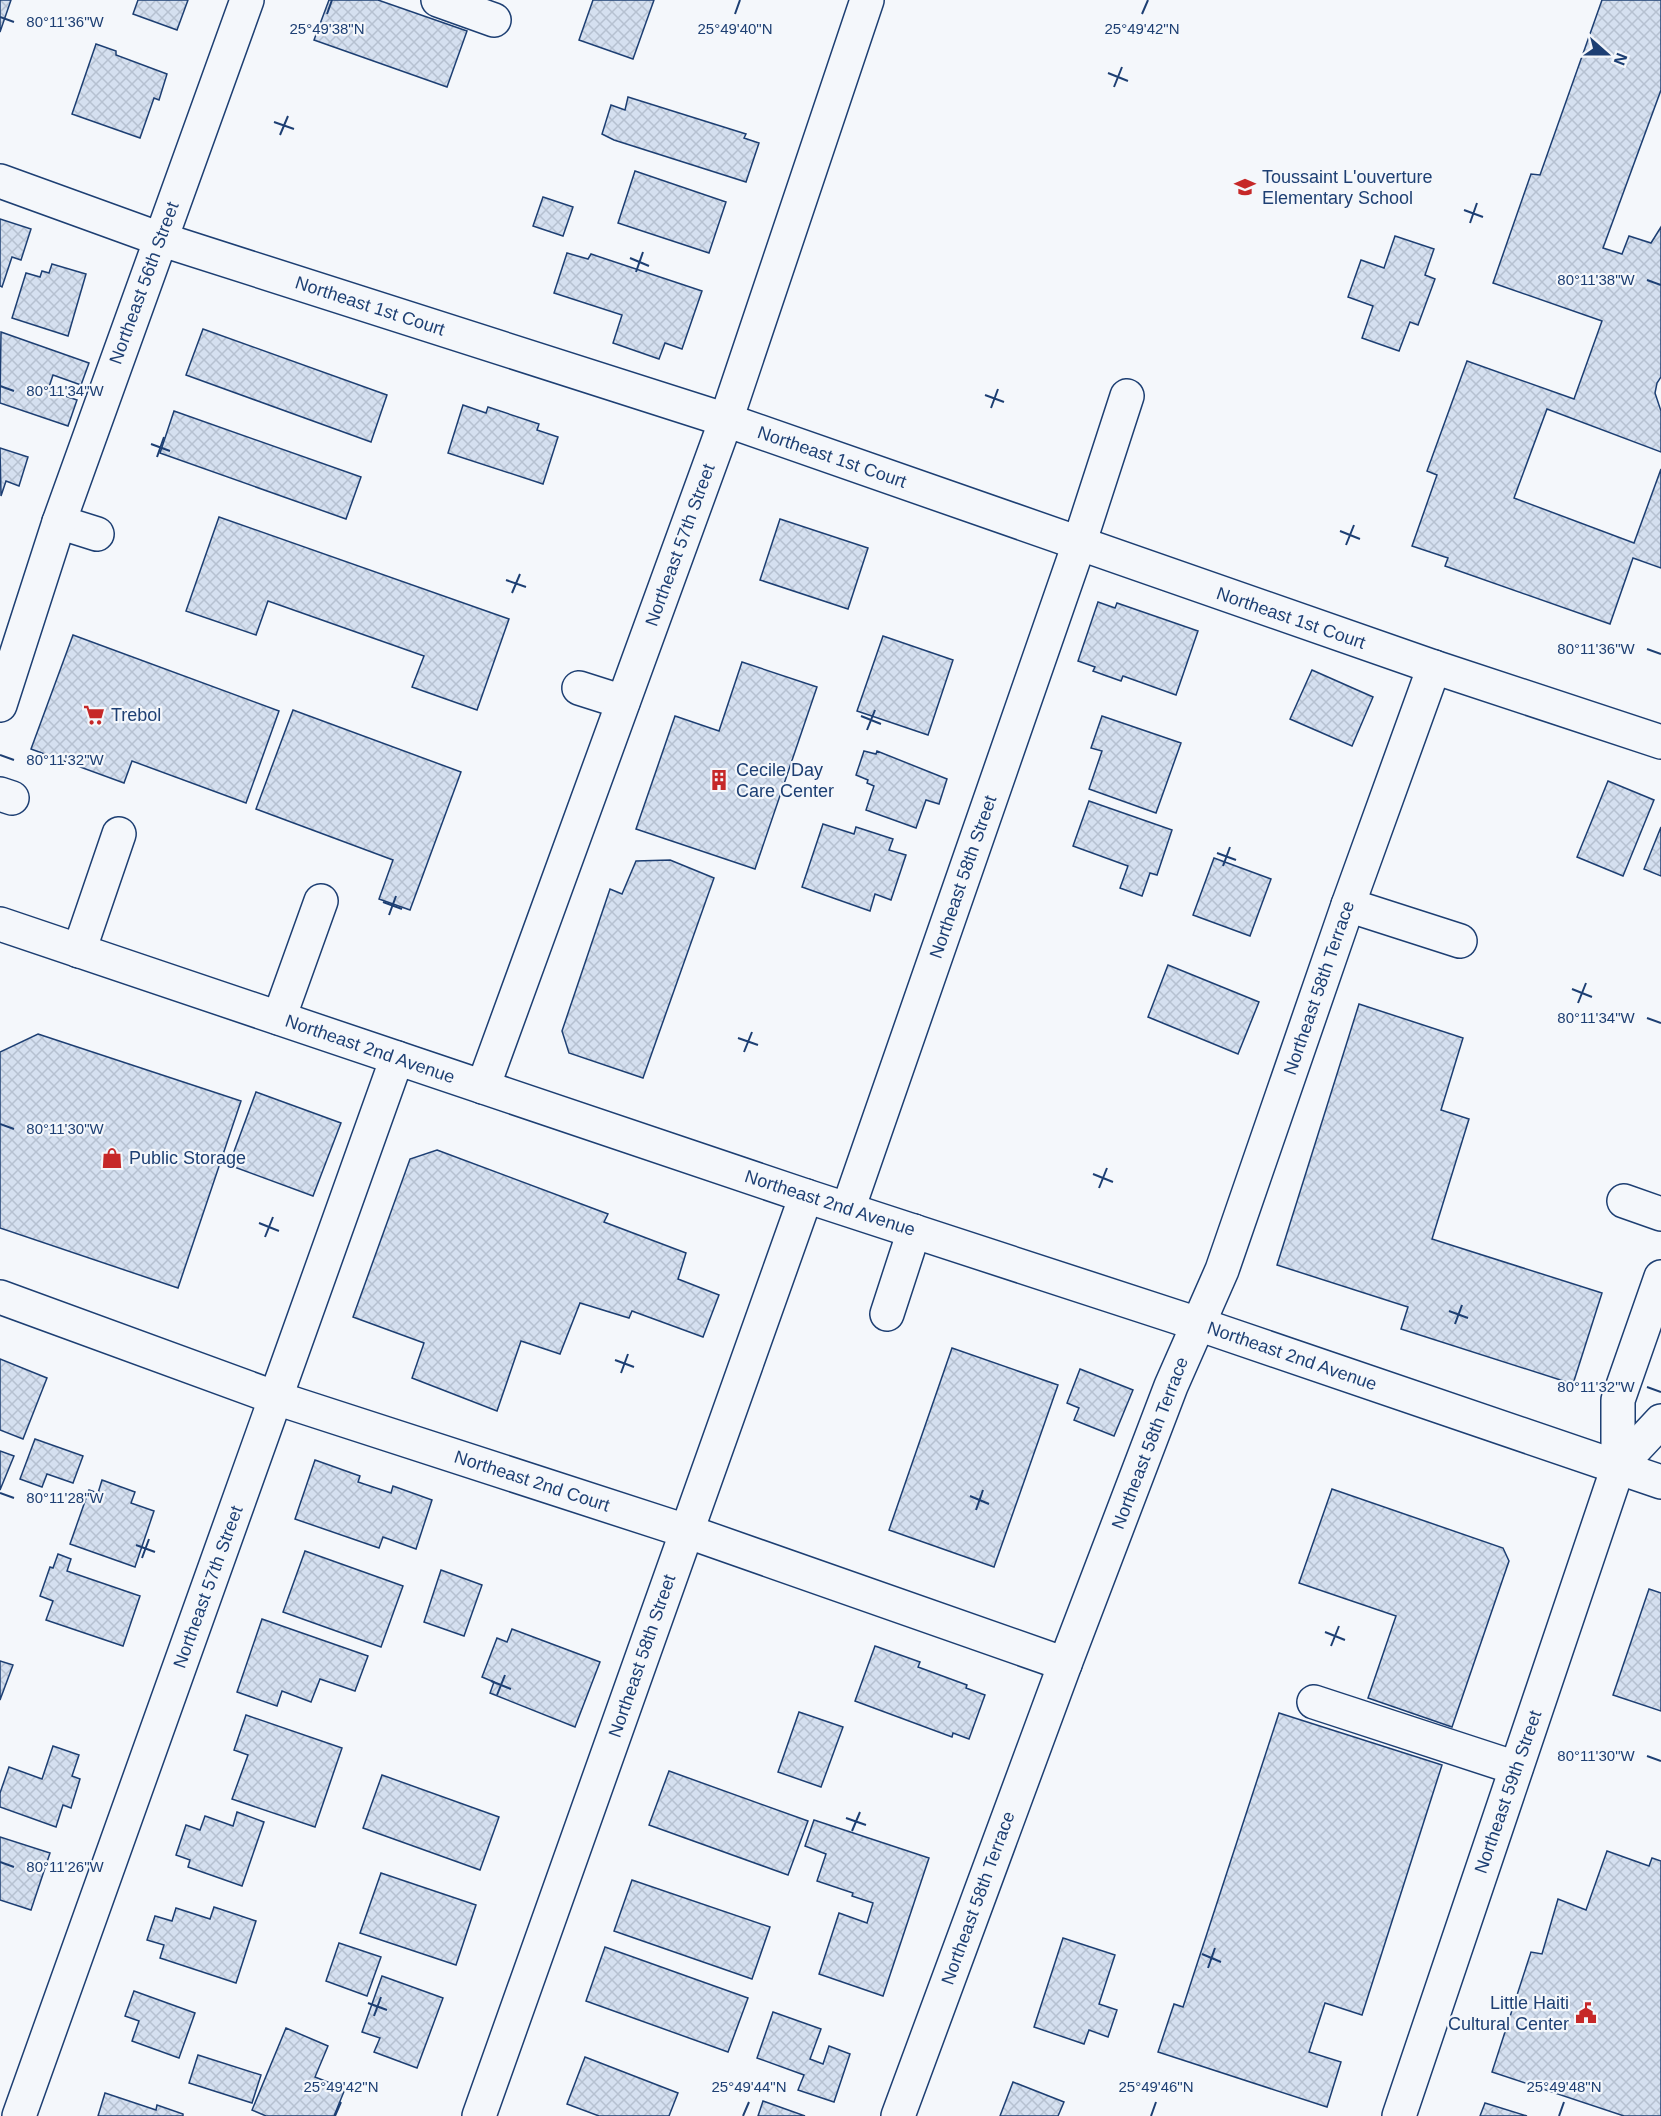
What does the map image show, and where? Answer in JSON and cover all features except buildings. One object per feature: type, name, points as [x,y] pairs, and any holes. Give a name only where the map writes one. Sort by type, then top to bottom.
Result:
[{"type":"street","name":"Northeast 56th Street","points":[[0,705],[59,522],[247,0]]},
{"type":"street","points":[[438,0],[494,20]]},
{"type":"street","name":"Northeast 57th Street","points":[[483,1087],[726,420],[867,0]]},
{"type":"street","name":"Northeast 1st Court","points":[[0,181],[160,239],[726,420],[1434,668],[1661,742]]},
{"type":"street","name":"Northeast 58th Street","points":[[848,1209],[1127,396]]},
{"type":"street","points":[[59,522],[97,534]]},
{"type":"street","name":"Northeast 58th Terrace","points":[[898,2116],[1065,1664],[1171,1386],[1221,1270],[1348,905],[1434,668]]},
{"type":"street","points":[[579,688],[623,702]]},
{"type":"street","points":[[79,951],[119,834]]},
{"type":"street","points":[[279,1018],[321,901]]},
{"type":"street","points":[[1348,905],[1461,942]]},
{"type":"street","name":"Northeast 2nd Avenue","points":[[0,924],[807,1196],[1198,1324],[1661,1482]]},
{"type":"street","name":"Northeast 57th Street","points":[[19,2116],[397,1058]]},
{"type":"street","name":"Northeast 58th Street","points":[[479,2116],[807,1196]]},
{"type":"street","points":[[1624,1201],[1661,1214]]},
{"type":"street","points":[[887,1314],[914,1231]]},
{"type":"street","name":"Northeast 59th Street","points":[[1400,2116],[1617,1467],[1618,1400],[1661,1277]]},
{"type":"street","name":"Northeast 2nd Court","points":[[0,1297],[276,1398],[686,1531],[1065,1664]]},
{"type":"street","name":"Northeast 59th Street","points":[[1617,1467],[1661,1421]]},
{"type":"street","points":[[1314,1702],[1516,1768]]},
{"type":"place","name":"Toussaint L'ouverture Elementary School","points":[[1245,187]]},
{"type":"place","name":"Trebol","points":[[94,715]]},
{"type":"place","name":"Cecile Day Care Center","points":[[719,780]]},
{"type":"place","name":"Public Storage","points":[[112,1158]]},
{"type":"place","name":"Little Haiti Cultural Center","points":[[1586,2013]]}]
